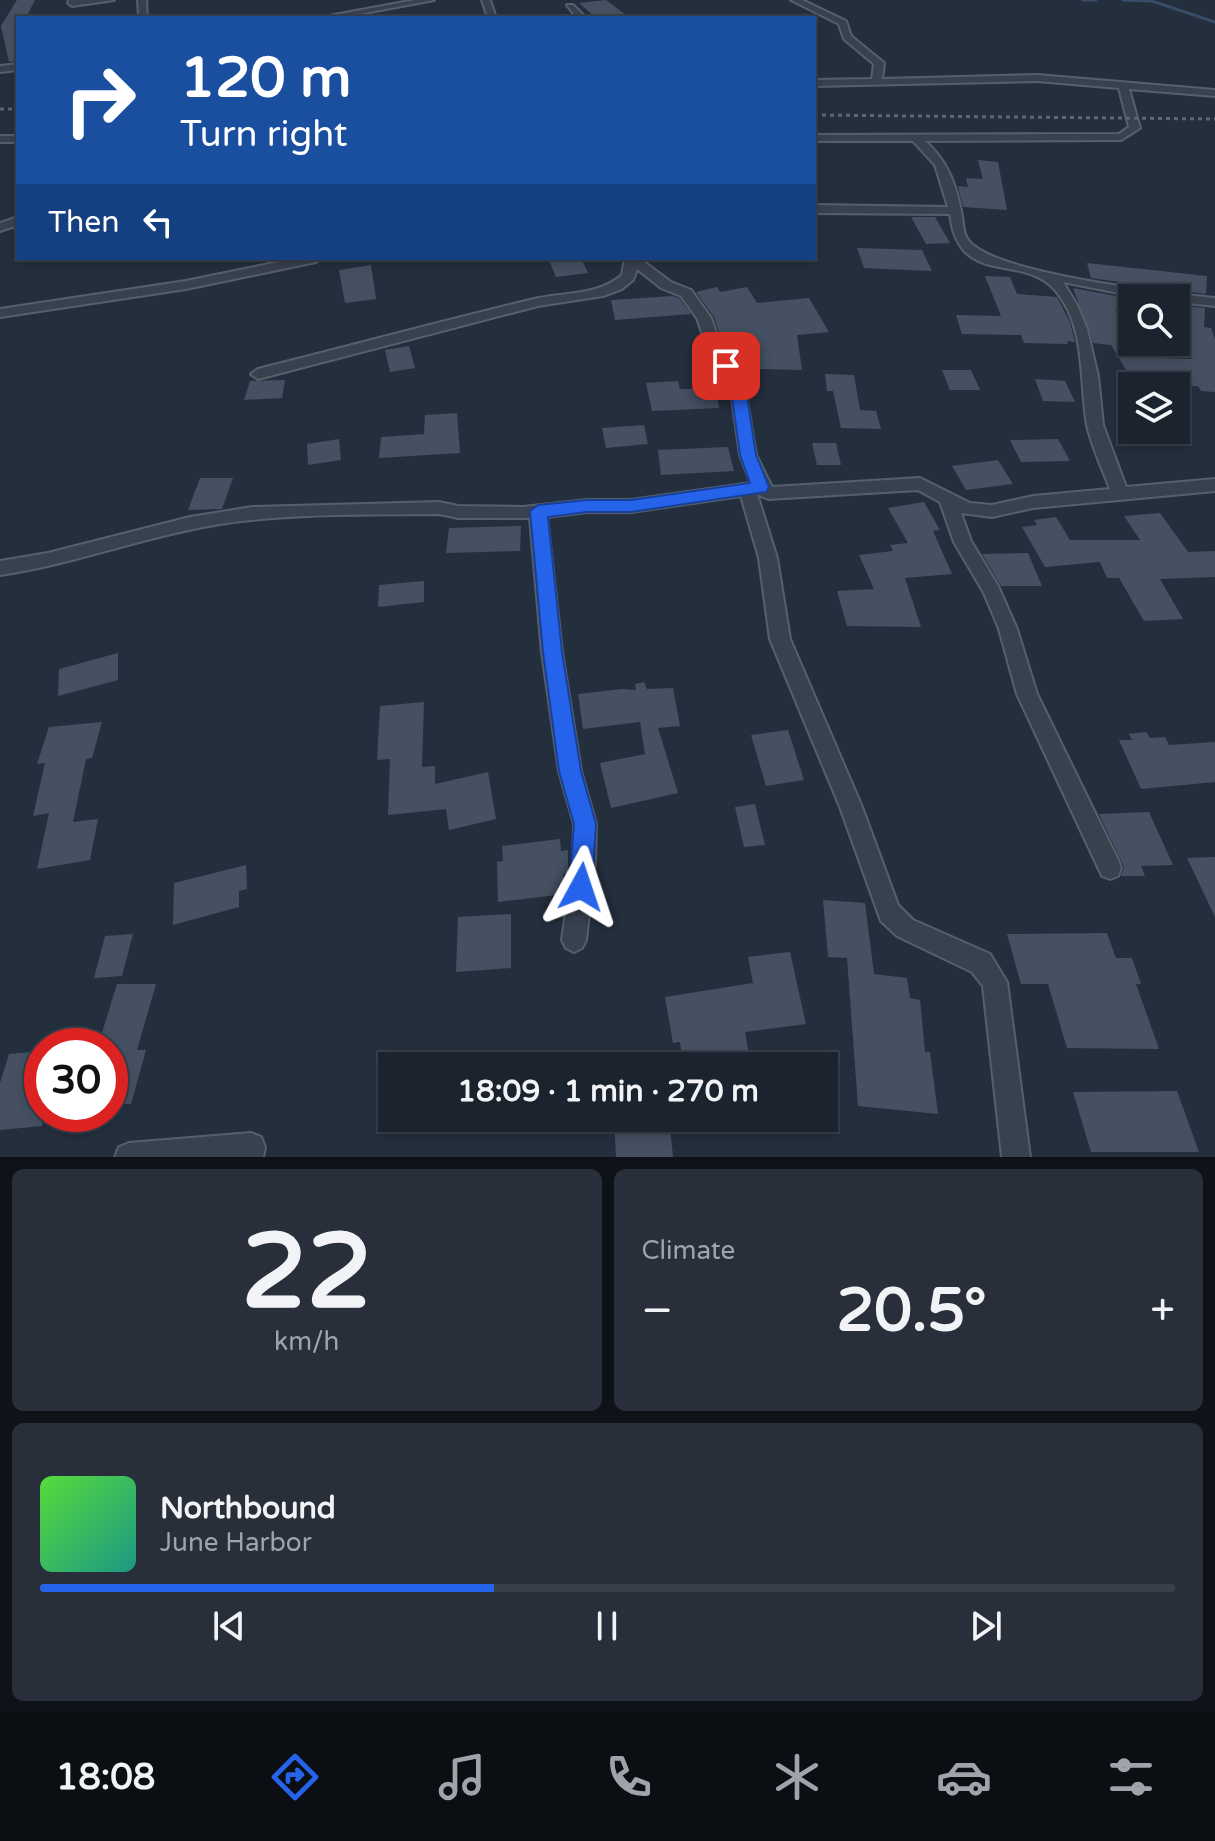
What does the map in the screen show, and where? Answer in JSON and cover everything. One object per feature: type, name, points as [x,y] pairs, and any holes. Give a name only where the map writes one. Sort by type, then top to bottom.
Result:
[{"type":"street","points":[[73,0],[72,3],[110,0]]},
{"type":"street","points":[[334,16],[430,0]]},
{"type":"street","points":[[795,0],[843,23],[847,37],[879,63],[876,83]]},
{"type":"street","points":[[570,7],[580,16]]},
{"type":"street","points":[[816,83],[1037,78],[1215,93]]},
{"type":"street","points":[[816,138],[1121,137],[1135,128],[1123,85]]},
{"type":"street","points":[[917,139],[943,165],[949,178],[959,238],[978,257],[999,266],[1043,275],[1144,294],[1215,302]]},
{"type":"street","points":[[816,209],[955,211]]},
{"type":"street","points":[[0,313],[186,285],[306,260]]},
{"type":"street","points":[[258,374],[538,302],[598,293],[617,286],[628,277],[632,260]]},
{"type":"street","points":[[633,260],[666,285],[686,293],[704,318],[715,350],[737,383],[780,639],[851,807],[889,913],[905,928],[981,963],[995,982],[1016,1157]]},
{"type":"street","points":[[1043,275],[1057,284],[1074,314],[1091,376],[1095,425],[1120,493]]},
{"type":"street","points":[[0,568],[36,565],[191,522],[306,510],[439,508],[458,512],[538,511],[631,506],[754,488],[776,494],[920,484],[967,509],[992,511],[1033,502],[1215,485]]},
{"type":"street","points":[[948,500],[963,542],[1003,616],[1027,694],[1110,868]]},
{"type":"street","points":[[538,511],[552,652],[570,771],[585,824],[584,861],[574,940]]},
{"type":"street","points":[[129,1157],[251,1147],[249,1157]]},
{"type":"building","points":[[17,0],[35,0],[27,16],[16,16],[16,61],[9,62],[1,26]]},
{"type":"building","points":[[606,0],[627,16],[594,16],[579,3]]},
{"type":"building","points":[[978,160],[998,162],[1007,210],[963,207],[958,186],[968,187],[966,178],[983,179]]},
{"type":"building","points":[[911,217],[935,217],[950,243],[926,244]]},
{"type":"building","points":[[857,248],[922,250],[932,271],[864,268]]},
{"type":"building","points":[[549,260],[582,260],[588,273],[556,277]]},
{"type":"building","points":[[1087,263],[1207,276],[1206,294],[1190,292],[1190,284],[1134,284],[1091,278]]},
{"type":"building","points":[[371,265],[376,299],[345,303],[339,270]]},
{"type":"building","points":[[985,276],[1010,277],[1017,294],[1057,297],[1070,322],[1075,342],[1024,343],[1021,335],[962,334],[956,315],[1001,316]]},
{"type":"building","points":[[717,287],[720,292],[747,287],[757,303],[809,298],[829,332],[797,335],[802,370],[757,369],[754,344],[724,348],[714,317],[696,292]]},
{"type":"building","points":[[1073,288],[1118,296],[1118,309],[1115,309],[1118,317],[1118,356],[1192,359],[1190,306],[1205,308],[1204,327],[1211,328],[1215,339],[1215,392],[1190,386],[1190,372],[1127,372],[1111,345],[1093,343]]},
{"type":"building","points":[[679,298],[691,314],[615,320],[611,300]]},
{"type":"building","points":[[409,346],[415,368],[390,372],[385,350]]},
{"type":"building","points":[[942,370],[971,370],[980,390],[950,390]]},
{"type":"building","points":[[825,374],[854,375],[860,410],[876,411],[881,429],[841,428],[833,391],[827,391]]},
{"type":"building","points":[[1035,379],[1065,381],[1075,402],[1043,401]]},
{"type":"building","points":[[285,380],[282,398],[244,400],[250,381]]},
{"type":"building","points":[[678,381],[680,389],[716,389],[719,408],[652,411],[646,383]]},
{"type":"building","points":[[457,413],[460,453],[379,458],[381,437],[424,434],[425,415]]},
{"type":"building","points":[[644,425],[648,444],[606,448],[602,428]]},
{"type":"building","points":[[339,439],[341,460],[308,465],[307,444]]},
{"type":"building","points":[[1058,439],[1070,461],[1021,462],[1010,440]]},
{"type":"building","points":[[812,443],[836,443],[841,465],[817,465]]},
{"type":"building","points":[[728,447],[734,471],[661,475],[658,450]]},
{"type":"building","points":[[998,460],[1013,484],[966,490],[952,466]]},
{"type":"building","points":[[200,478],[233,478],[222,509],[188,510]]},
{"type":"building","points":[[924,502],[940,530],[933,531],[952,574],[905,578],[921,627],[847,626],[837,591],[874,589],[859,555],[893,551],[890,545],[908,543],[888,508]]},
{"type":"building","points":[[1160,513],[1188,552],[1215,551],[1215,577],[1160,579],[1183,619],[1144,621],[1119,578],[1107,578],[1100,562],[1045,567],[1022,527],[1037,525],[1034,520],[1056,517],[1070,540],[1140,540],[1124,516]]},
{"type":"building","points":[[521,526],[520,551],[446,553],[449,528]]},
{"type":"building","points":[[1028,553],[1042,586],[1001,586],[982,554]]},
{"type":"building","points":[[424,581],[424,602],[378,607],[379,585]]},
{"type":"building","points":[[118,653],[118,680],[58,696],[59,669]]},
{"type":"building","points":[[644,682],[647,689],[673,688],[680,726],[658,728],[678,793],[611,808],[600,763],[645,754],[640,722],[583,729],[578,694],[636,690],[635,684]]},
{"type":"building","points":[[424,702],[422,767],[435,766],[435,784],[488,772],[496,819],[449,830],[446,809],[388,815],[390,759],[377,760],[380,706]]},
{"type":"building","points":[[102,722],[92,758],[86,759],[73,822],[98,819],[90,860],[37,869],[49,813],[33,816],[45,763],[37,764],[49,727]]},
{"type":"building","points":[[788,730],[804,780],[766,786],[751,735]]},
{"type":"building","points":[[1146,732],[1150,738],[1165,737],[1169,745],[1215,742],[1215,782],[1141,789],[1119,740],[1132,740],[1129,734]]},
{"type":"building","points":[[755,804],[765,845],[744,847],[735,807]]},
{"type":"building","points":[[1149,812],[1173,865],[1141,866],[1145,876],[1121,876],[1124,867],[1099,814]]},
{"type":"building","points":[[560,839],[561,851],[568,850],[568,873],[563,874],[565,894],[498,902],[497,862],[503,861],[502,846]]},
{"type":"building","points":[[1215,857],[1215,917],[1187,858]]},
{"type":"building","points":[[246,865],[247,889],[239,891],[239,907],[173,925],[174,883]]},
{"type":"building","points":[[823,900],[865,903],[874,974],[907,978],[910,998],[920,1000],[925,1052],[930,1052],[938,1114],[858,1106],[847,958],[828,957]]},
{"type":"building","points":[[511,914],[511,968],[456,972],[458,917]]},
{"type":"building","points":[[1107,933],[1116,958],[1132,958],[1141,984],[1136,984],[1159,1049],[1067,1048],[1048,984],[1021,984],[1007,934]]},
{"type":"building","points":[[133,934],[122,976],[94,978],[105,936]]},
{"type":"building","points":[[790,952],[806,1024],[745,1032],[749,1052],[681,1052],[680,1042],[673,1043],[665,997],[753,983],[748,957]]},
{"type":"building","points":[[117,984],[156,984],[137,1050],[146,1050],[131,1104],[128,1104],[128,1028],[104,1028]]},
{"type":"building","points":[[24,1053],[24,1128],[0,1130],[0,1083],[9,1054]]},
{"type":"building","points":[[1177,1091],[1199,1152],[1091,1152],[1073,1092]]},
{"type":"building","points":[[615,1132],[670,1132],[673,1157],[616,1157]]},
{"type":"waterway","points":[[1083,0],[1096,0]]},
{"type":"waterway","points":[[1123,0],[1150,1]]},
{"type":"waterway","points":[[1149,0],[1215,22]]},
{"type":"railway","points":[[0,109],[16,109]]},
{"type":"railway","points":[[816,115],[1215,119]]},
{"type":"route","points":[[581,887],[585,824],[570,771],[552,652],[538,511],[631,506],[761,487],[748,455],[737,383],[726,366]]}]
